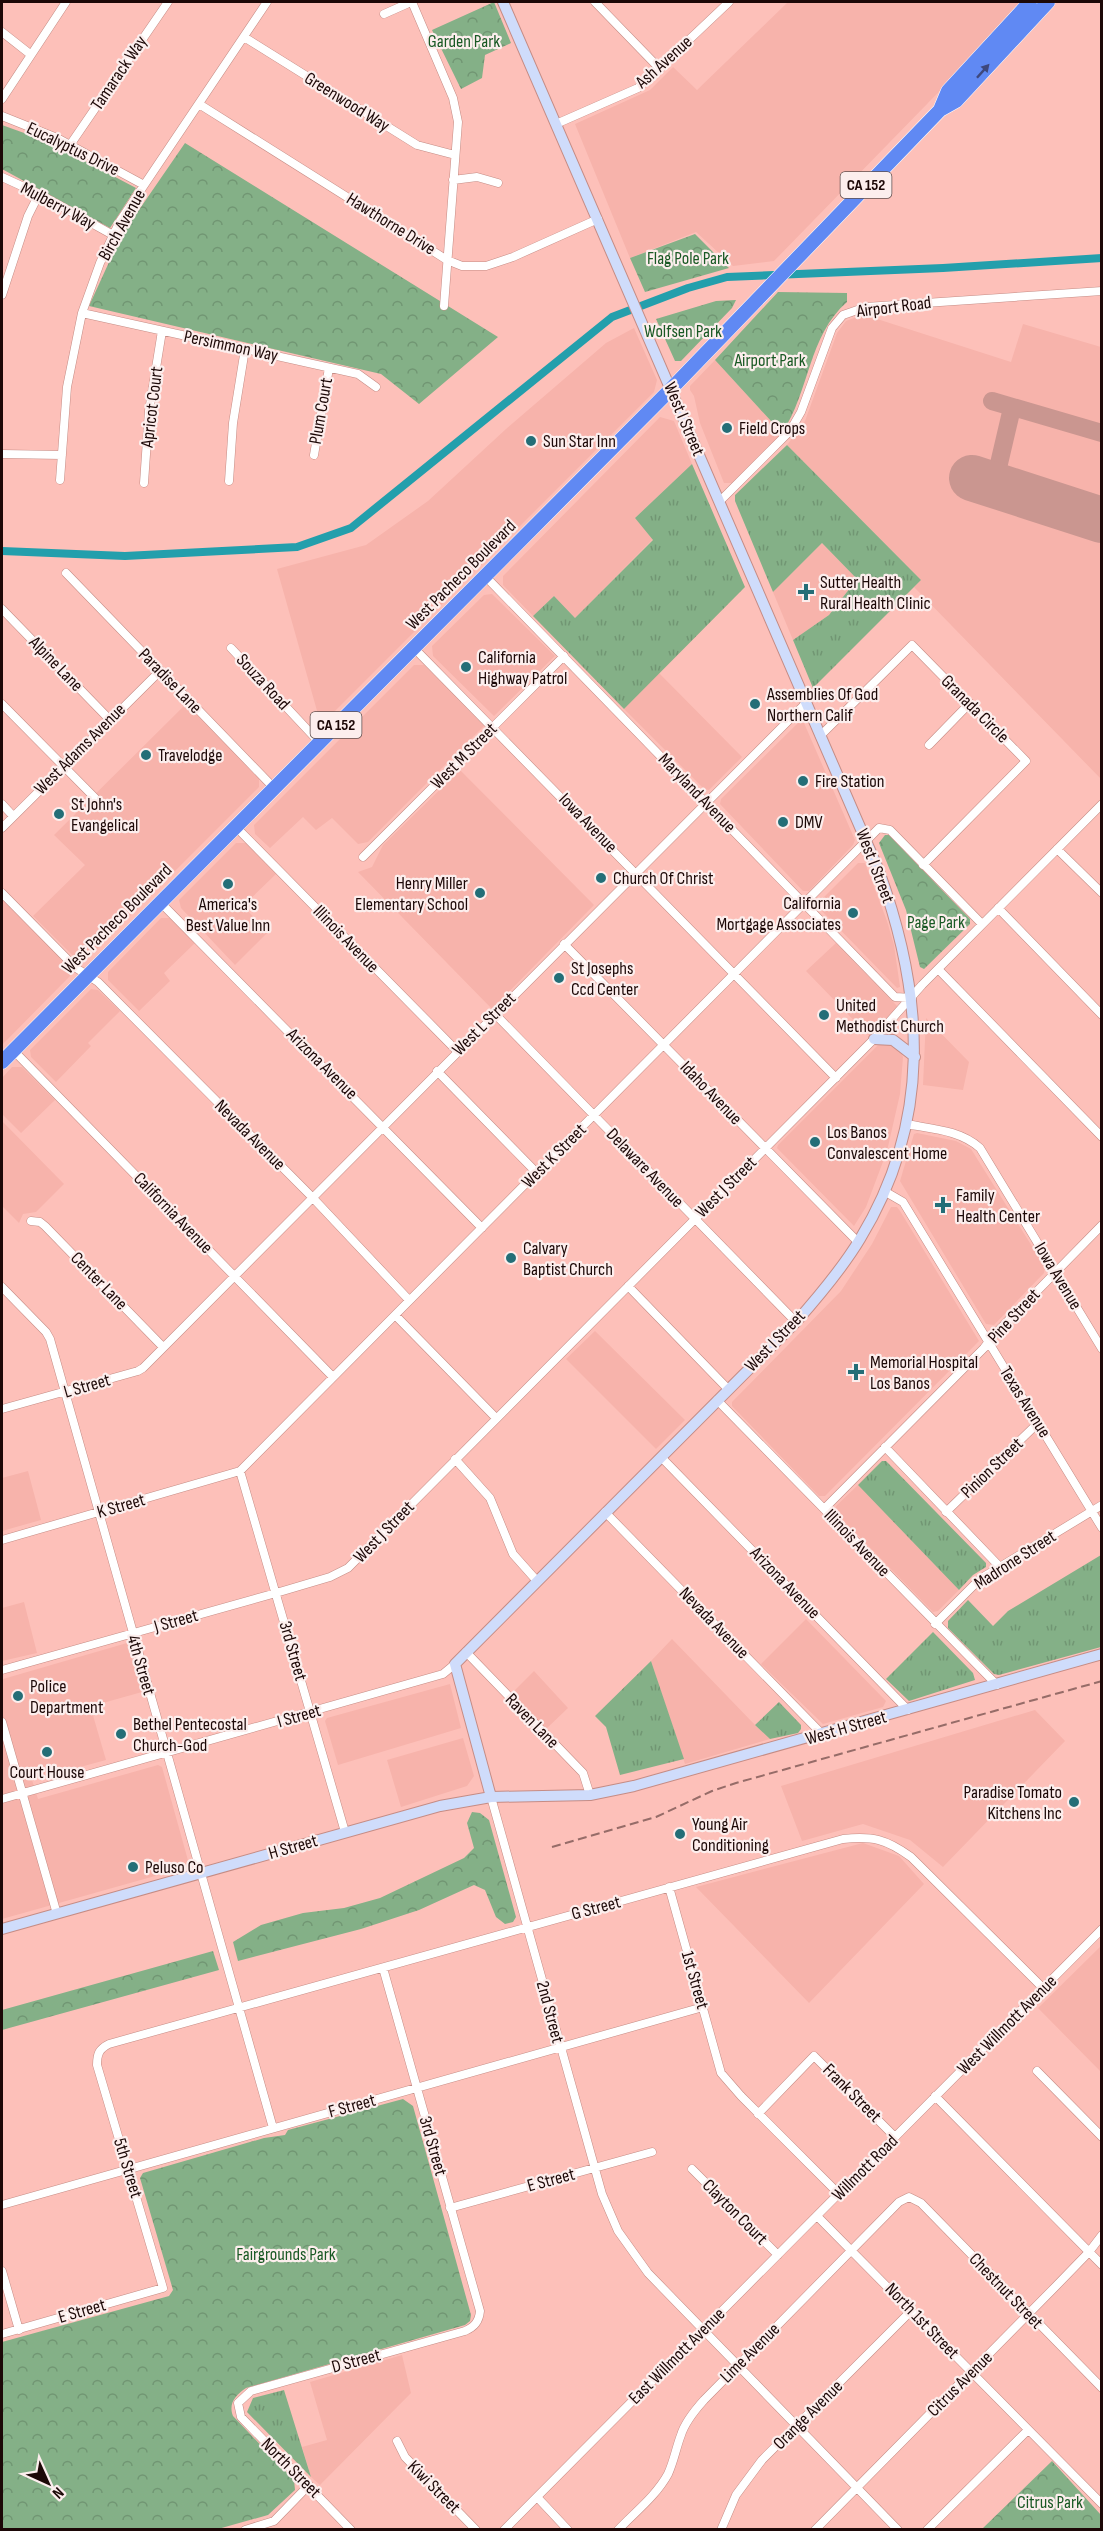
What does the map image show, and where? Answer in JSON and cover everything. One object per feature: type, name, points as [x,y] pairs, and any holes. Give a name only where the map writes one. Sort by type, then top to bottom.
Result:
[{"type":"highway","name":"West Pacheco Boulevard","points":[[940,110],[948,91],[1030,2]]},
{"type":"highway","name":"West Pacheco Boulevard","points":[[2,1062],[486,577],[940,110],[956,101],[1048,2]]},
{"type":"street","points":[[2,99],[66,2]]},
{"type":"street","name":"Tamarack Way","points":[[70,145],[168,2]]},
{"type":"street","name":"Birch Avenue","points":[[60,480],[67,387],[82,313],[100,263],[120,221],[267,2]]},
{"type":"street","points":[[384,14],[411,2],[453,98],[458,122],[444,306]]},
{"type":"street","name":"West I Street","points":[[455,1664],[796,1322],[824,1290],[858,1242],[885,1191],[906,1124],[915,1057],[912,998],[897,926],[866,840],[504,2]]},
{"type":"street","points":[[595,2],[660,69]]},
{"type":"street","points":[[714,2],[721,9]]},
{"type":"street","name":"Ash Avenue","points":[[556,124],[638,88],[729,2]]},
{"type":"street","points":[[2,32],[30,54]]},
{"type":"street","name":"Greenwood Way","points":[[244,37],[417,145],[455,155]]},
{"type":"street","name":"Hawthorne Drive","points":[[199,104],[447,260],[462,266],[486,266],[598,219]]},
{"type":"street","name":"Eucalyptus Drive","points":[[2,116],[70,145],[144,185]]},
{"type":"street","name":"Mulberry Way","points":[[2,177],[39,194],[113,235]]},
{"type":"street","points":[[453,180],[477,177],[498,183]]},
{"type":"street","points":[[2,295],[28,216],[39,194]]},
{"type":"street","name":"Airport Road","points":[[720,501],[790,431],[801,412],[826,341],[843,315],[866,307],[1101,291]]},
{"type":"street","name":"Persimmon Way","points":[[82,313],[358,374],[376,387]]},
{"type":"street","name":"Apricot Court","points":[[144,483],[149,411],[162,331]]},
{"type":"street","points":[[229,481],[233,423],[245,349]]},
{"type":"street","name":"Plum Court","points":[[314,455],[329,368]]},
{"type":"street","points":[[2,454],[62,455]]},
{"type":"street","name":"Paradise Lane","points":[[66,573],[274,788]]},
{"type":"street","name":"Maryland Avenue","points":[[486,577],[895,997],[912,998]]},
{"type":"street","name":"Alpine Lane","points":[[2,609],[110,720]]},
{"type":"street","name":"Granada Circle","points":[[820,736],[912,645],[1026,761],[923,865]]},
{"type":"street","name":"Souza Road","points":[[231,648],[319,742]]},
{"type":"street","name":"Iowa Avenue","points":[[414,648],[836,1078]]},
{"type":"street","name":"West M Street","points":[[363,856],[564,656]]},
{"type":"street","name":"West Adams Avenue","points":[[2,828],[160,671]]},
{"type":"street","name":"West L Street","points":[[163,1347],[806,702]]},
{"type":"street","points":[[929,745],[970,703]]},
{"type":"street","points":[[2,704],[99,802]]},
{"type":"street","points":[[2,804],[13,816]]},
{"type":"street","name":"West J Street","points":[[348,1568],[454,1459],[836,1078],[938,969],[1101,804]]},
{"type":"street","name":"Illinois Avenue","points":[[236,826],[457,1051]]},
{"type":"street","points":[[866,840],[879,828],[890,830],[982,924]]},
{"type":"street","name":"West K Street","points":[[240,1471],[735,975],[866,840]]},
{"type":"street","points":[[1057,849],[1101,894]]},
{"type":"street","name":"Nevada Avenue","points":[[2,893],[86,976],[98,982],[312,1197],[409,1300]]},
{"type":"street","name":"Arizona Avenue","points":[[160,902],[482,1228]]},
{"type":"street","points":[[998,908],[1101,1015]]},
{"type":"street","name":"Idaho Avenue","points":[[564,944],[858,1242]]},
{"type":"street","points":[[938,969],[1101,1137]]},
{"type":"street","name":"Delaware Avenue","points":[[494,1013],[796,1322]]},
{"type":"street","points":[[874,1039],[893,1040],[915,1057]]},
{"type":"street","name":"California Avenue","points":[[14,1050],[333,1377]]},
{"type":"street","points":[[437,1071],[537,1173]]},
{"type":"street","name":"Iowa Avenue","points":[[906,1124],[956,1134],[965,1137],[980,1148],[1101,1346]]},
{"type":"street","name":"Texas Avenue","points":[[885,1191],[903,1202],[1101,1528]]},
{"type":"street","name":"Center Lane","points":[[31,1221],[40,1222],[45,1226],[163,1347]]},
{"type":"street","name":"Pine Street","points":[[824,1509],[1101,1225]]},
{"type":"street","points":[[628,1286],[728,1389]]},
{"type":"street","name":"4th Street","points":[[2,1287],[46,1332],[66,1392],[98,1513],[273,2128]]},
{"type":"street","points":[[395,1315],[496,1418]]},
{"type":"street","name":"L Street","points":[[2,1409],[138,1371],[163,1347]]},
{"type":"street","name":"Illinois Avenue","points":[[717,1400],[997,1685]]},
{"type":"street","name":"Pinion Street","points":[[946,1512],[1038,1423]]},
{"type":"street","points":[[885,1447],[1000,1567]]},
{"type":"street","name":"Arizona Avenue","points":[[661,1457],[908,1710]]},
{"type":"street","points":[[454,1459],[490,1498],[513,1554],[537,1581]]},
{"type":"street","name":"K Street","points":[[2,1540],[240,1471]]},
{"type":"street","name":"3rd Street","points":[[240,1471],[312,1712],[345,1832]]},
{"type":"street","name":"Madrone Street","points":[[935,1624],[975,1584],[1101,1505]]},
{"type":"street","name":"Nevada Avenue","points":[[605,1512],[822,1734]]},
{"type":"street","name":"J Street","points":[[2,1670],[276,1593],[330,1577],[348,1568]]},
{"type":"street","name":"Raven Lane","points":[[466,1652],[583,1773],[590,1795]]},
{"type":"street","name":"West H Street","points":[[590,1795],[680,1774],[1101,1654]]},
{"type":"street","name":"I Street","points":[[2,1799],[443,1674],[455,1664]]},
{"type":"street","name":"2nd Street","points":[[455,1664],[560,2048],[594,2168],[611,2217],[630,2251],[648,2274],[898,2529]]},
{"type":"street","points":[[2,1722],[57,1914]]},
{"type":"street","name":"H Street","points":[[2,1929],[440,1806],[491,1797],[590,1795]]},
{"type":"street","name":"G Street","points":[[101,2048],[669,1887],[843,1839],[865,1837],[879,1839],[896,1846],[911,1857],[1043,1988]]},
{"type":"street","name":"1st Street","points":[[669,1887],[722,2073],[758,2114]]},
{"type":"street","name":"West Willmott Avenue","points":[[912,2120],[1101,1929]]},
{"type":"street","name":"3rd Street","points":[[383,1968],[480,2312],[476,2324]]},
{"type":"street","name":"F Street","points":[[2,2205],[703,2007]]},
{"type":"street","name":"5th Street","points":[[101,2048],[97,2056],[97,2065],[163,2288]]},
{"type":"street","name":"Frank Street","points":[[758,2114],[814,2056],[895,2137]]},
{"type":"street","points":[[1037,2071],[1101,2137]]},
{"type":"street","points":[[935,2096],[1101,2265]]},
{"type":"street","points":[[758,2114],[839,2194]]},
{"type":"street","name":"Willmott Road","points":[[817,2216],[912,2120]]},
{"type":"street","name":"E Street","points":[[450,2208],[652,2152]]},
{"type":"street","name":"Clayton Court","points":[[692,2169],[778,2255]]},
{"type":"street","name":"Lime Avenue","points":[[618,2529],[658,2490],[673,2464],[681,2434],[691,2416],[738,2365],[899,2202],[909,2197]]},
{"type":"street","name":"Chestnut Street","points":[[909,2197],[916,2198],[1101,2388]]},
{"type":"street","name":"East Willmott Avenue","points":[[504,2529],[817,2216]]},
{"type":"street","name":"North 1st Street","points":[[817,2216],[1101,2504]]},
{"type":"street","name":"Citrus Avenue","points":[[815,2529],[972,2373],[1089,2252],[1101,2235]]},
{"type":"street","points":[[2,2271],[19,2330]]},
{"type":"street","name":"E Street","points":[[2,2334],[163,2288]]},
{"type":"street","name":"Orange Avenue","points":[[721,2529],[736,2495],[748,2477],[911,2311]]},
{"type":"street","name":"D Street","points":[[238,2403],[251,2391],[465,2331],[476,2324]]},
{"type":"street","name":"North Street","points":[[238,2403],[241,2417],[351,2529]]},
{"type":"street","points":[[927,2529],[1028,2430]]},
{"type":"street","name":"Kiwi Street","points":[[397,2441],[405,2457],[476,2529]]},
{"type":"street","points":[[245,2529],[274,2521],[309,2485]]},
{"type":"street","points":[[537,2497],[568,2529]]},
{"type":"shaded area","points":[[788,2],[1022,2],[966,64],[774,261],[733,266],[696,232],[630,258],[575,124],[650,90],[673,67],[697,90]]},
{"type":"shaded area","points":[[859,316],[874,318],[1011,362],[1023,324],[1101,347],[1101,779],[914,587],[921,580],[787,445],[805,421],[837,333],[846,321]]},
{"type":"shaded area","points":[[634,328],[657,380],[654,392],[321,725],[277,569],[366,545],[428,501],[506,429],[606,343]]},
{"type":"shaded area","points":[[715,360],[782,433],[733,483],[724,483],[700,423],[694,396],[690,390],[690,386]]},
{"type":"shaded area","points":[[660,417],[674,421],[692,464],[635,518],[653,539],[575,618],[554,596],[533,616],[503,585],[503,576]]},
{"type":"shaded area","points":[[822,543],[857,579],[829,615],[793,640],[773,592]]},
{"type":"shaded area","points":[[492,594],[555,656],[494,716],[433,656],[432,646],[484,595]]},
{"type":"shaded area","points":[[414,665],[424,665],[484,726],[368,842],[358,844],[332,818],[316,830],[303,817],[270,848],[255,834],[254,825]]},
{"type":"shaded area","points":[[659,673],[742,757],[709,790],[704,789],[624,709]]},
{"type":"shaded area","points":[[186,704],[259,778],[259,787],[86,960],[77,960],[33,916],[85,865],[54,835]]},
{"type":"shaded area","points":[[798,723],[804,723],[855,840],[853,845],[809,891],[803,891],[720,804],[721,799]]},
{"type":"shaded area","name":"Henry Miller Elementary School","points":[[460,770],[594,905],[492,1009],[358,872],[372,867],[383,845]]},
{"type":"shaded area","points":[[236,843],[246,843],[276,874],[243,906],[268,932],[235,965],[181,908],[179,900]]},
{"type":"shaded area","points":[[858,863],[865,863],[887,921],[894,945],[900,987],[897,988],[818,907],[819,902]]},
{"type":"shaded area","points":[[2,899],[70,967],[70,976],[2,1045]]},
{"type":"shaded area","points":[[161,918],[171,918],[195,943],[164,973],[170,981],[139,1011],[108,980],[108,972]]},
{"type":"shaded area","points":[[836,943],[897,1006],[897,1010],[870,1037],[806,971]]},
{"type":"shaded area","points":[[91,989],[98,990],[120,1011],[88,1043],[91,1046],[56,1082],[31,1057],[30,1050]]},
{"type":"shaded area","points":[[926,1018],[969,1062],[963,1090],[923,1085]]},
{"type":"shaded area","points":[[889,1044],[901,1052],[903,1057],[900,1094],[887,1151],[866,1207],[854,1226],[777,1148],[878,1045]]},
{"type":"shaded area","points":[[12,1067],[22,1067],[55,1100],[21,1133],[2,1114],[2,1078]]},
{"type":"shaded area","points":[[2,1121],[64,1184],[36,1212],[23,1214],[19,1223],[2,1206]]},
{"type":"shaded area","points":[[914,1134],[956,1141],[971,1149],[1045,1267],[1044,1273],[994,1325],[986,1324],[900,1181]]},
{"type":"shaded area","name":"Memorial Hospital Los Banos","points":[[891,1207],[897,1207],[900,1211],[979,1341],[825,1496],[819,1496],[732,1406],[732,1402],[841,1291],[872,1244]]},
{"type":"shaded area","points":[[595,1331],[685,1420],[656,1449],[566,1359]]},
{"type":"shaded area","points":[[28,1471],[41,1520],[2,1531],[2,1478]]},
{"type":"shaded area","points":[[858,1485],[959,1590],[938,1611],[933,1612],[837,1514],[836,1506]]},
{"type":"shaded area","points":[[24,1602],[37,1653],[2,1661],[2,1608]]},
{"type":"shaded area","points":[[806,1619],[886,1701],[883,1707],[823,1724],[761,1664]]},
{"type":"shaded area","points":[[672,1639],[770,1739],[685,1764],[651,1661]]},
{"type":"shaded area","points":[[127,1643],[142,1692],[78,1710],[80,1715],[92,1712],[106,1760],[32,1780],[38,1799],[158,1765],[162,1767],[189,1864],[187,1867],[2,1919],[2,1673],[3,1679]]},
{"type":"shaded area","points":[[534,1671],[568,1708],[545,1730],[510,1695]]},
{"type":"shaded area","points":[[450,1684],[461,1728],[338,1765],[325,1721],[327,1718]]},
{"type":"shaded area","points":[[1035,1710],[1065,1741],[943,1867],[910,1840],[863,1824],[802,1841],[781,1786]]},
{"type":"shaded area","points":[[463,1738],[474,1776],[467,1786],[401,1807],[387,1760]]},
{"type":"shaded area","points":[[863,1843],[899,1856],[924,1884],[809,2003],[696,1887]]},
{"type":"shaded area","points":[[1101,1946],[1101,2072],[1038,2008]]},
{"type":"shaded area","points":[[402,2355],[411,2393],[320,2485],[311,2477],[302,2447],[327,2440],[310,2382]]},
{"type":"green space","name":"Garden Park","points":[[494,2],[511,43],[485,55],[482,78],[461,89],[432,30]]},
{"type":"green space","points":[[2,125],[49,142],[136,188],[110,228],[2,169]]},
{"type":"green space","points":[[185,143],[498,337],[419,404],[381,374],[89,306],[121,236]]},
{"type":"green space","name":"Flag Pole Park","points":[[695,234],[729,268],[645,292],[630,258]]},
{"type":"green space","name":"Airport Park","points":[[778,292],[847,293],[847,302],[824,331],[791,417],[782,433],[715,360]]},
{"type":"green space","name":"Wolfsen Park","points":[[736,300],[732,308],[681,361],[675,361],[656,319],[716,301]]},
{"type":"green space","points":[[787,445],[921,580],[813,688],[793,640],[829,615],[857,579],[822,543],[773,592],[735,501],[735,495]]},
{"type":"green space","points":[[692,464],[745,587],[624,709],[533,616],[554,596],[575,618],[653,540],[635,518]]},
{"type":"green space","name":"Page Park","points":[[885,835],[889,835],[970,919],[970,924],[924,969],[920,967],[906,910],[879,843]]},
{"type":"green space","points":[[882,1461],[886,1461],[986,1563],[986,1567],[973,1575],[959,1590],[858,1485]]},
{"type":"green space","points":[[1101,1555],[1101,1647],[999,1675],[994,1674],[948,1628],[948,1621],[968,1600],[993,1626],[1008,1611]]},
{"type":"green space","points":[[933,1632],[973,1673],[975,1680],[909,1701],[886,1679]]},
{"type":"green space","points":[[651,1661],[684,1759],[620,1775],[606,1727],[595,1716]]},
{"type":"green space","points":[[779,1702],[801,1725],[801,1729],[798,1733],[770,1739],[755,1725]]},
{"type":"green space","points":[[472,1812],[480,1813],[489,1820],[516,1917],[513,1922],[505,1924],[496,1917],[485,1890],[474,1885],[419,1910],[361,1929],[238,1961],[233,1942],[261,1925],[303,1913],[344,1908],[380,1898],[464,1858],[474,1848],[467,1823]]},
{"type":"green space","points":[[213,1951],[219,1970],[2,2030],[2,2010]]},
{"type":"green space","name":"Fairgrounds Park","points":[[403,2099],[413,2106],[471,2315],[470,2321],[465,2325],[246,2388],[239,2394],[232,2403],[233,2416],[294,2480],[295,2490],[268,2515],[218,2529],[2,2529],[2,2342],[169,2296],[173,2290],[140,2178],[143,2173],[264,2138],[285,2135],[288,2130]]},
{"type":"green space","points":[[284,2390],[311,2477],[247,2412],[253,2398]]},
{"type":"green space","name":"Citrus Park","points":[[1052,2461],[1101,2515],[1101,2529],[982,2529]]},
{"type":"waterway","points":[[2,551],[125,556],[297,547],[351,528],[612,317],[688,288],[727,277],[943,268],[1102,258]]},
{"type":"taxiway","points":[[992,401],[1102,433]]},
{"type":"taxiway","points":[[994,485],[1012,408]]},
{"type":"runway","points":[[972,478],[1102,520]]},
{"type":"railway","points":[[552,1847],[656,1817],[712,1791],[736,1783],[1102,1681]]},
{"type":"place","name":"Field Crops","points":[[727,428]]},
{"type":"place","name":"Sun Star Inn","points":[[531,441]]},
{"type":"place","name":"Sutter Health Rural Health Clinic","points":[[806,592]]},
{"type":"place","name":"California Highway Patrol","points":[[466,667]]},
{"type":"place","name":"Assemblies Of God Northern Calif","points":[[755,704]]},
{"type":"place","name":"Travelodge","points":[[146,755]]},
{"type":"place","name":"Fire Station","points":[[803,781]]},
{"type":"place","name":"St John's Evangelical","points":[[59,814]]},
{"type":"place","name":"DMV","points":[[783,822]]},
{"type":"place","name":"Church Of Christ","points":[[601,878]]},
{"type":"place","name":"America's Best Value Inn","points":[[228,884]]},
{"type":"place","name":"Henry Miller Elementary School","points":[[480,893]]},
{"type":"place","name":"California Mortgage Associates","points":[[853,913]]},
{"type":"place","name":"St Josephs Ccd Center","points":[[559,978]]},
{"type":"place","name":"United Methodist Church","points":[[824,1015]]},
{"type":"place","name":"Los Banos Convalescent Home","points":[[815,1142]]},
{"type":"place","name":"Family Health Center","points":[[943,1205]]},
{"type":"place","name":"Calvary Baptist Church","points":[[511,1258]]},
{"type":"place","name":"Memorial Hospital Los Banos","points":[[856,1372]]},
{"type":"place","name":"Police Department","points":[[18,1696]]},
{"type":"place","name":"Bethel Pentecostal Church-God","points":[[121,1734]]},
{"type":"place","name":"Court House","points":[[47,1752]]},
{"type":"place","name":"Paradise Tomato Kitchens Inc","points":[[1074,1802]]},
{"type":"place","name":"Young Air Conditioning","points":[[680,1834]]},
{"type":"place","name":"Peluso Co","points":[[133,1867]]}]
